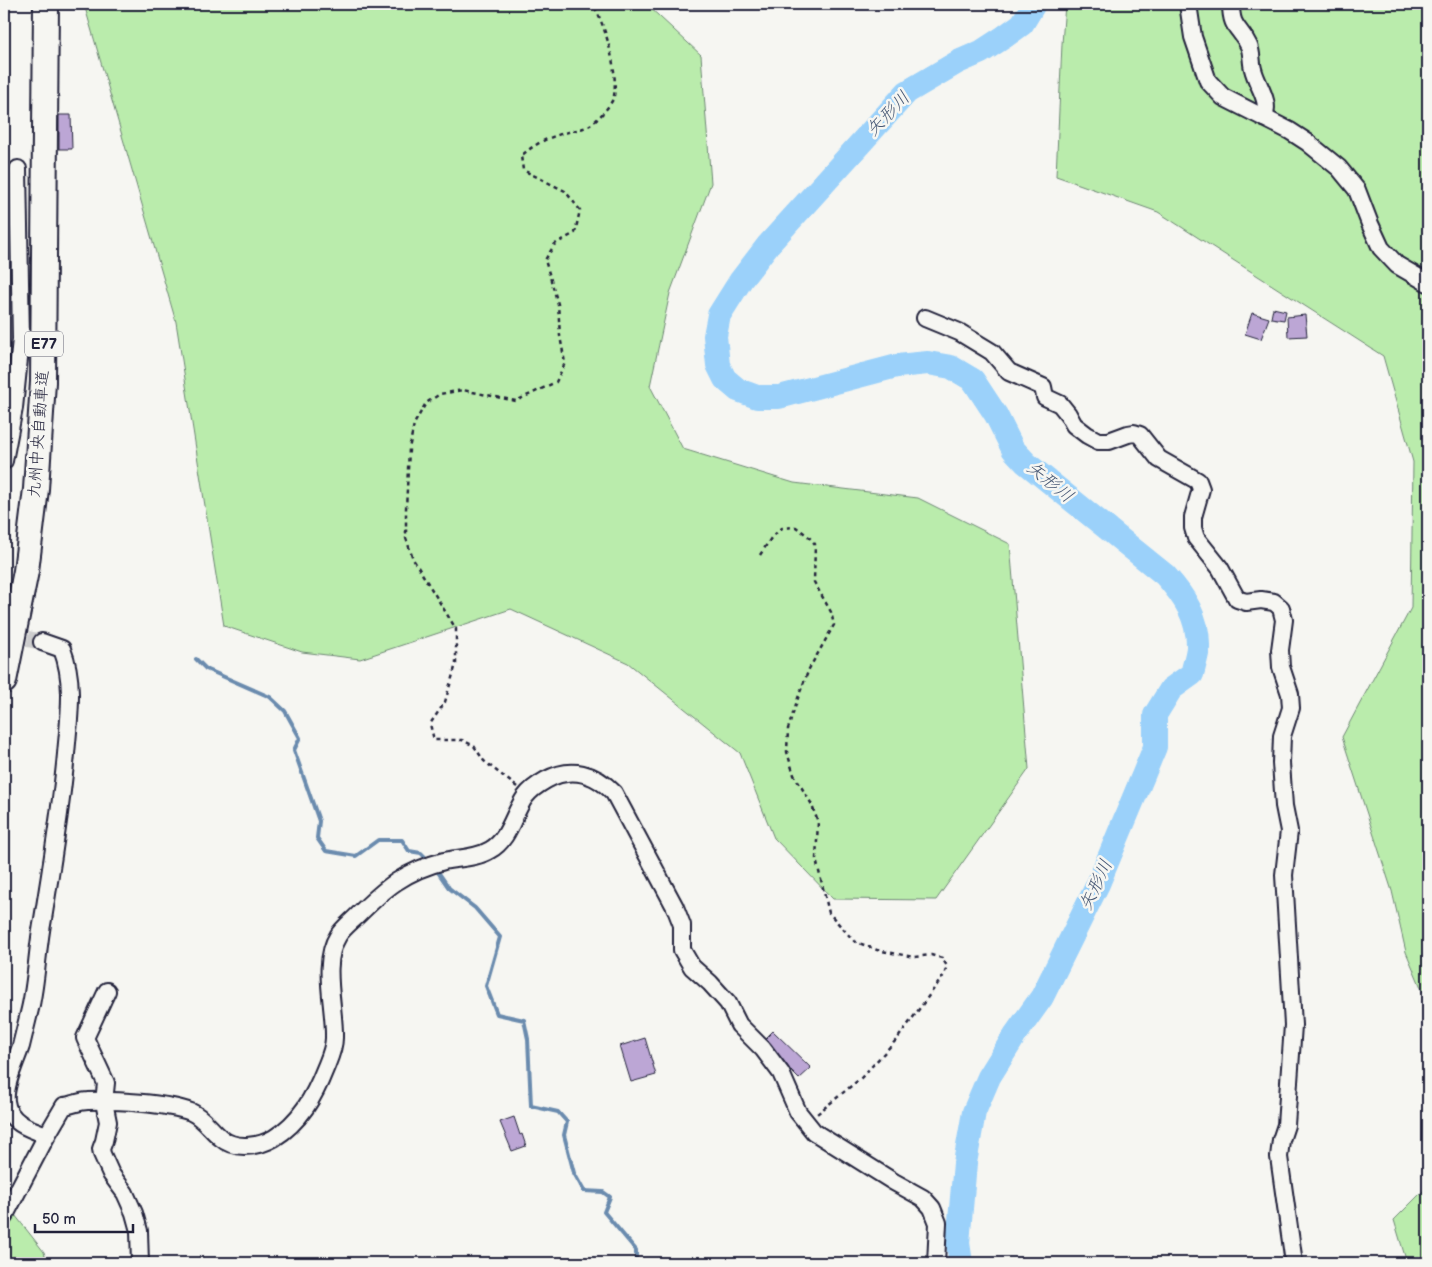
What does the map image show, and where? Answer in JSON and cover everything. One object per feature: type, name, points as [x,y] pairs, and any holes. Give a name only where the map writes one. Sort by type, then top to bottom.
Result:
[{"type":"highway","name":"九州中央自動車道","points":[[4,628],[16,554],[30,411],[35,180],[34,4]]},
{"type":"highway","name":"九州中央自動車道","points":[[4,681],[26,571],[38,470],[43,382],[46,4]]},
{"type":"street","points":[[1188,4],[1193,37],[1208,81],[1223,97],[1290,131],[1339,168],[1357,190],[1381,248],[1397,265],[1428,283]]},
{"type":"street","points":[[1231,4],[1231,16],[1234,26],[1250,47],[1253,70],[1266,104],[1264,118]]},
{"type":"street","points":[[4,461],[14,408],[21,339],[18,169]]},
{"type":"street","points":[[924,318],[968,337],[992,352],[1009,372],[1043,387],[1045,396],[1060,404],[1074,426],[1087,435],[1098,441],[1109,442],[1128,434],[1140,435],[1159,459],[1198,480],[1201,488],[1193,517],[1193,528],[1196,538],[1220,568],[1237,599],[1246,602],[1261,600],[1274,602],[1281,608],[1284,620],[1280,650],[1281,668],[1290,694],[1291,708],[1282,736],[1282,763],[1284,806],[1289,832],[1284,875],[1293,1025],[1286,1126],[1281,1140],[1279,1158],[1294,1263]]},
{"type":"street","points":[[42,642],[62,649],[66,660],[71,687],[69,720],[57,836],[42,921],[30,1008],[22,1043],[6,1089],[6,1099],[11,1116],[27,1128],[47,1135]]},
{"type":"street","points":[[4,1217],[64,1106],[85,1101],[143,1104],[192,1112],[201,1118],[223,1140],[238,1146],[253,1146],[272,1139],[298,1119],[320,1082],[330,1058],[334,1041],[330,968],[331,953],[338,936],[376,897],[399,879],[419,868],[478,855],[491,850],[502,840],[526,796],[540,783],[550,777],[570,771],[589,775],[605,784],[614,793],[675,908],[682,925],[682,950],[692,967],[728,1003],[739,1025],[762,1049],[781,1073],[798,1112],[806,1124],[814,1132],[923,1198],[932,1208],[938,1222],[936,1263]]},
{"type":"street","points":[[107,992],[86,1038],[106,1083],[104,1102],[108,1122],[101,1149],[102,1154],[112,1174],[125,1193],[134,1213],[139,1231],[140,1263]]},
{"type":"path","points":[[526,796],[484,761],[474,746],[462,740],[434,740],[430,724],[445,702],[456,664],[456,629],[413,559],[406,538],[409,449],[414,424],[426,403],[440,394],[463,390],[516,401],[556,382],[565,362],[560,336],[558,304],[545,260],[555,244],[575,233],[580,210],[565,191],[523,170],[521,156],[534,144],[590,125],[604,112],[614,98],[614,71],[602,19],[593,4]]},
{"type":"path","points":[[760,555],[771,538],[782,528],[796,528],[808,536],[815,544],[814,582],[831,612],[834,625],[810,669],[800,695],[788,729],[787,752],[794,775],[811,803],[818,822],[816,859],[829,913],[854,941],[877,950],[896,954],[914,957],[931,955],[942,958],[947,966],[944,975],[898,1038],[860,1078],[806,1124]]},
{"type":"green space","points":[[84,4],[646,4],[701,55],[711,183],[670,293],[650,386],[683,449],[794,483],[918,498],[1010,544],[1029,769],[936,900],[833,899],[774,838],[740,753],[628,663],[511,609],[360,659],[302,652],[224,626],[176,322]]},
{"type":"green space","points":[[1065,4],[1428,4],[1428,1004],[1406,952],[1392,891],[1342,737],[1411,608],[1413,462],[1383,356],[1158,212],[1056,176]]},
{"type":"green space","points":[[1428,1186],[1428,1263],[1407,1263],[1394,1220]]},
{"type":"green space","points":[[4,1201],[44,1252],[47,1263],[4,1263]]},
{"type":"building","points":[[59,115],[71,115],[72,149],[59,149]]},
{"type":"building","points":[[1273,308],[1286,311],[1284,320],[1271,318]]},
{"type":"building","points":[[1252,313],[1269,318],[1261,339],[1245,334]]},
{"type":"building","points":[[1305,315],[1307,336],[1288,337],[1287,317]]},
{"type":"building","points":[[773,1031],[811,1068],[799,1079],[766,1038]]},
{"type":"building","points":[[645,1038],[656,1075],[631,1082],[620,1046]]},
{"type":"building","points":[[514,1117],[526,1146],[512,1151],[500,1122]]},
{"type":"waterway","name":"矢形川","points":[[961,1263],[958,1243],[965,1163],[974,1112],[989,1077],[1015,1035],[1042,997],[1098,884],[1155,747],[1155,715],[1171,689],[1192,674],[1198,648],[1196,627],[1184,599],[1165,575],[1026,463],[1013,449],[996,415],[973,380],[951,367],[928,363],[897,366],[779,397],[757,397],[738,390],[725,379],[718,365],[715,336],[719,315],[741,280],[768,245],[907,92],[958,62],[981,52],[1004,37],[1022,24],[1034,4]]},
{"type":"waterway","points":[[196,659],[206,669],[270,697],[285,711],[300,738],[294,750],[319,821],[317,838],[326,851],[356,856],[378,840],[402,840],[409,851],[421,853],[428,860]]},
{"type":"waterway","points":[[436,869],[449,888],[475,908],[500,937],[486,986],[497,1014],[524,1020],[528,1039],[531,1106],[558,1112],[567,1122],[564,1135],[574,1173],[584,1191],[603,1192],[610,1197],[604,1212],[636,1250],[636,1263]]},
{"type":"tunnel","points":[[4,634],[42,642]]}]
